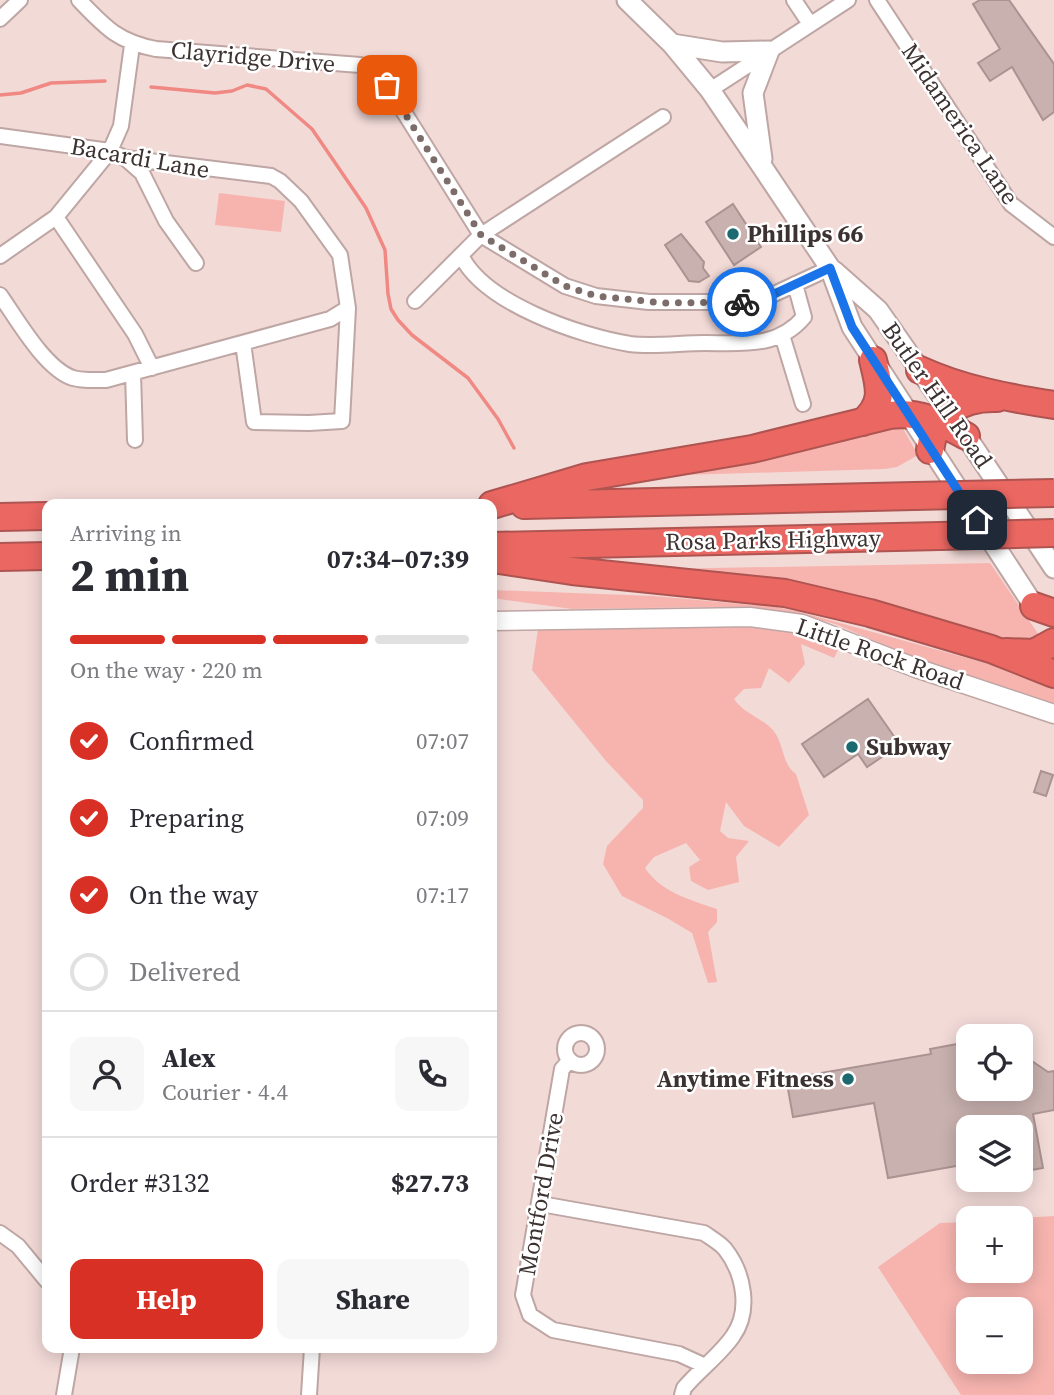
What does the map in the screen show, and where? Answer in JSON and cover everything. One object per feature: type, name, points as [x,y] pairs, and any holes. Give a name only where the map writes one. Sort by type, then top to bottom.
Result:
[{"type":"highway","points":[[863,422],[877,406],[879,396],[873,360]]},
{"type":"highway","points":[[920,370],[938,378],[1010,398],[1054,405]]},
{"type":"highway","points":[[930,450],[933,432],[944,417],[972,399],[1010,398]]},
{"type":"highway","points":[[497,504],[587,477],[752,449],[907,412],[944,417],[966,436]]},
{"type":"highway","name":"Rosa Parks Highway","points":[[497,505],[1054,493]]},
{"type":"highway","points":[[0,517],[42,516]]},
{"type":"highway","name":"Rosa Parks Highway","points":[[497,546],[1054,533]]},
{"type":"highway","points":[[0,557],[42,556]]},
{"type":"highway","points":[[497,560],[785,593],[870,613],[991,649],[1054,674]]},
{"type":"highway","points":[[991,649],[1026,654],[1041,650],[1054,642]]},
{"type":"main road","name":"Butler Hill Road","points":[[627,0],[672,44],[710,90],[763,167],[830,268],[852,327],[930,450],[1044,609]]},
{"type":"main road","points":[[672,44],[722,52],[769,51],[753,93],[763,167]]},
{"type":"main road","name":"Butler Hill Road","points":[[830,268],[878,310],[920,370],[944,417]]},
{"type":"main road","name":"Butler Hill Road","points":[[966,436],[1054,569]]},
{"type":"street","points":[[0,19],[20,0]]},
{"type":"street","name":"Clayridge Drive","points":[[79,0],[100,22],[132,45],[360,65],[376,74],[387,85],[481,235],[565,286],[596,296],[664,303],[739,302],[772,295],[830,268]]},
{"type":"street","points":[[794,0],[810,24]]},
{"type":"street","points":[[710,90],[848,0]]},
{"type":"street","name":"Midamerica Lane","points":[[877,0],[1011,204],[1025,218],[1054,237]]},
{"type":"street","points":[[0,256],[56,217],[110,151],[121,126],[132,45]]},
{"type":"street","points":[[415,301],[481,235],[663,117]]},
{"type":"street","name":"Bacardi Lane","points":[[0,136],[110,151],[125,158],[271,176],[301,201],[340,256],[348,308]]},
{"type":"street","points":[[125,158],[142,173],[166,221],[196,263]]},
{"type":"street","points":[[56,217],[135,334],[152,368]]},
{"type":"street","points":[[461,255],[468,271],[490,290],[561,327],[632,344],[760,342],[792,332],[804,317],[795,284]]},
{"type":"street","points":[[0,295],[35,344],[61,372],[75,379],[106,380],[133,373],[330,319],[348,308]]},
{"type":"street","points":[[243,343],[254,422],[342,421],[348,308]]},
{"type":"street","points":[[782,335],[803,404]]},
{"type":"street","points":[[133,373],[135,440]]},
{"type":"street","name":"Butler Hill Road","points":[[1044,609],[1054,637]]},
{"type":"street","name":"Little Rock Road","points":[[497,621],[750,617],[785,621],[830,633],[916,667],[1054,713]]},
{"type":"street","name":"Montford Drive","points":[[570,1060],[562,1069],[541,1204],[523,1295],[530,1315],[553,1330],[679,1354],[703,1365]]},
{"type":"street","points":[[541,1204],[704,1233],[724,1247],[742,1283],[741,1322],[731,1339],[703,1365],[684,1388],[682,1395]]},
{"type":"street","points":[[0,1233],[18,1247],[42,1275]]},
{"type":"street","points":[[64,1395],[71,1353]]},
{"type":"street","points":[[309,1395],[312,1353]]},
{"type":"shaded area","points":[[219,193],[285,201],[281,232],[215,225]]},
{"type":"shaded area","points":[[901,425],[918,455],[897,467],[648,476]]},
{"type":"shaded area","points":[[990,563],[1039,635],[1030,640],[1011,642],[659,569]]},
{"type":"shaded area","points":[[497,590],[654,596],[753,605],[753,602],[800,612],[1054,682],[1054,706],[924,662],[835,624],[793,613],[712,607],[572,609],[497,599]]},
{"type":"shaded area","points":[[768,627],[840,646],[834,658],[801,644],[805,664],[789,683],[769,668],[761,688],[744,689],[734,699],[777,735],[788,765],[796,774],[809,815],[779,847],[744,826],[726,802],[720,831],[728,838],[749,841],[736,857],[739,882],[708,890],[691,881],[689,867],[700,860],[686,843],[654,857],[645,868],[659,884],[686,898],[717,909],[717,922],[708,932],[717,982],[708,983],[692,933],[622,896],[603,864],[607,846],[643,808],[643,800],[606,761],[532,670],[538,629]]},
{"type":"shaded area","points":[[1054,1216],[1054,1395],[961,1395],[878,1267],[940,1223],[956,1222],[956,1283],[1033,1283],[1033,1217]]},
{"type":"building","points":[[980,0],[1009,0],[1054,64],[1054,112],[1043,120],[1012,67],[990,81],[978,63],[1000,49],[973,4]]},
{"type":"building","name":"Phillips 66","points":[[733,204],[761,247],[734,265],[706,222]]},
{"type":"building","points":[[681,234],[704,262],[703,268],[709,276],[699,282],[689,281],[665,245]]},
{"type":"building","points":[[868,699],[900,745],[867,767],[858,754],[824,777],[802,744]]},
{"type":"building","points":[[1041,771],[1053,775],[1046,796],[1034,792]]},
{"type":"building","points":[[956,1044],[956,1101],[1033,1101],[1033,1062],[1048,1072],[1054,1071],[1054,1110],[1033,1114],[1043,1168],[1033,1170],[1033,1115],[956,1115],[956,1166],[888,1178],[874,1103],[793,1117],[788,1089],[793,1089],[792,1078],[931,1054],[930,1049]]},
{"type":"waterway","points":[[0,95],[21,93],[51,83],[105,81]]},
{"type":"waterway","points":[[151,87],[215,93],[232,91],[247,85],[266,89],[312,129],[366,208],[385,250],[391,309],[412,335],[468,378],[498,419],[514,448]]},
{"type":"way so far","points":[[387,85],[481,235],[565,286],[596,296],[664,303],[742,302]]},
{"type":"place","name":"Phillips 66","points":[[733,234]]},
{"type":"place","name":"Subway","points":[[852,747]]},
{"type":"place","name":"Anytime Fitness","points":[[848,1079]]},
{"type":"route","points":[[742,302],[772,295],[830,268],[852,327],[977,520]]}]
